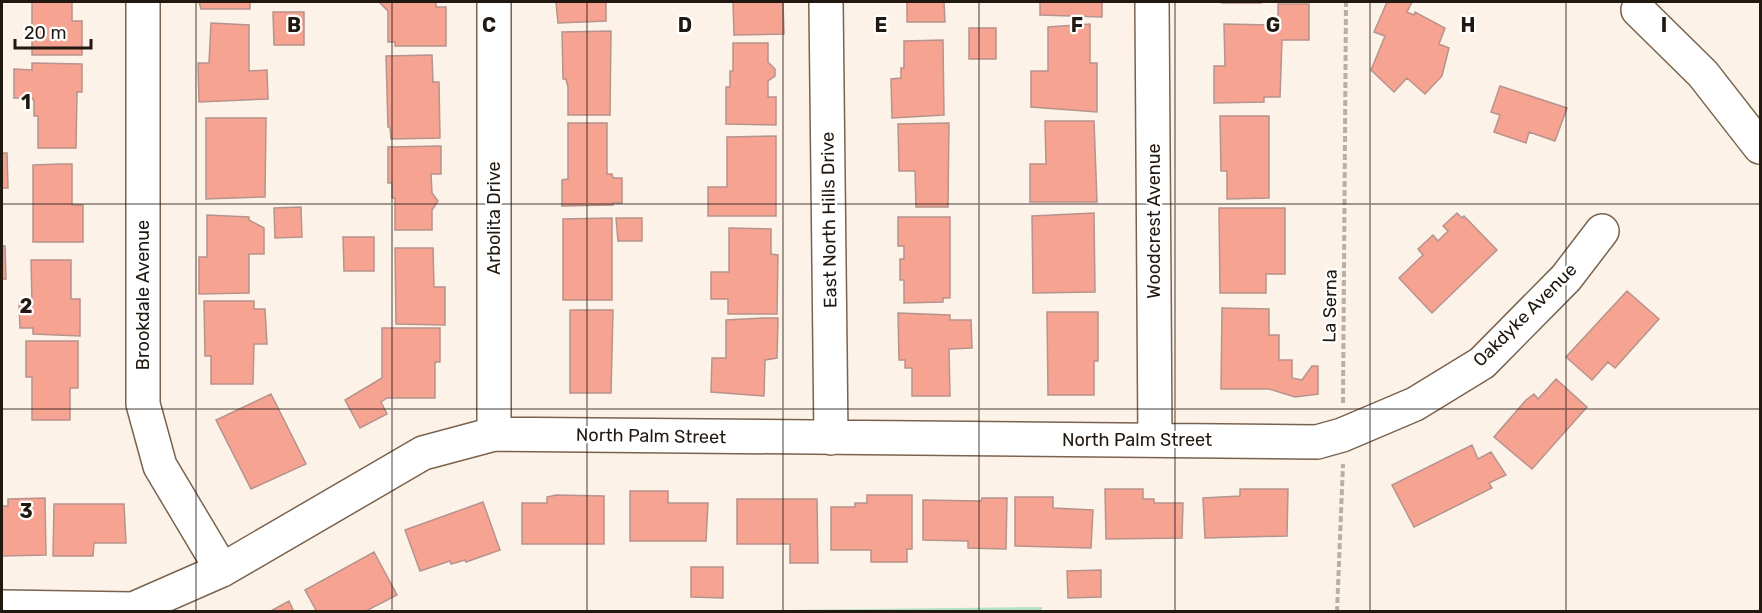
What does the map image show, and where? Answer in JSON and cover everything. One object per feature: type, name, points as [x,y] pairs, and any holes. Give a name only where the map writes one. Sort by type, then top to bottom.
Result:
[{"type":"street","name":"Brookdale Avenue","points":[[143,2],[142,404],[160,466],[222,570]]},
{"type":"street","name":"Arbolita Drive","points":[[494,2],[494,434]]},
{"type":"street","name":"East North Hills Drive","points":[[826,2],[831,438]]},
{"type":"street","name":"Woodcrest Avenue","points":[[1152,2],[1155,440]]},
{"type":"street","points":[[1638,10],[1703,74],[1761,147]]},
{"type":"street","name":"Oakdyke Avenue","points":[[1342,435],[1415,404],[1482,363],[1566,278],[1602,231]]},
{"type":"street","name":"North Palm Street","points":[[16,609],[133,609],[222,570],[423,453],[494,434],[1317,442],[1342,435]]},
{"type":"path","name":"La Serna","points":[[1337,612],[1342,435],[1346,2]]},
{"type":"green space","points":[[1042,607],[1042,612],[688,611]]},
{"type":"building","points":[[32,2],[72,2],[72,21],[82,21],[82,55],[32,55]]},
{"type":"building","points":[[199,2],[250,2],[250,9],[201,9]]},
{"type":"building","points":[[379,2],[436,2],[436,7],[446,7],[446,46],[395,46],[395,42],[388,42],[388,11]]},
{"type":"building","points":[[556,2],[606,2],[606,21],[558,23]]},
{"type":"building","points":[[733,2],[783,2],[784,34],[734,35]]},
{"type":"building","points":[[907,2],[944,2],[945,22],[907,22]]},
{"type":"building","points":[[1040,2],[1102,2],[1102,17],[1040,15]]},
{"type":"building","points":[[1261,2],[1261,3],[1222,3]]},
{"type":"building","points":[[1387,2],[1412,2],[1407,12],[1414,15],[1415,12],[1445,28],[1439,44],[1449,48],[1442,76],[1425,94],[1407,78],[1394,92],[1371,70],[1385,36],[1374,32]]},
{"type":"building","points":[[1278,4],[1309,4],[1309,40],[1282,40],[1280,97],[1264,97],[1264,102],[1214,103],[1214,66],[1225,66],[1224,24],[1278,25]]},
{"type":"building","points":[[273,12],[304,12],[304,45],[274,45]]},
{"type":"building","points":[[211,23],[249,25],[249,71],[267,70],[268,99],[199,102],[198,63],[209,63]]},
{"type":"building","points":[[1090,24],[1090,63],[1097,63],[1097,112],[1031,107],[1031,71],[1048,71],[1048,27]]},
{"type":"building","points":[[969,28],[996,28],[996,59],[969,59]]},
{"type":"building","points":[[611,31],[610,115],[568,115],[568,87],[566,79],[563,79],[562,32]]},
{"type":"building","points":[[943,40],[944,115],[892,118],[891,79],[901,78],[901,68],[904,68],[904,41]]},
{"type":"building","points":[[733,43],[768,43],[768,62],[775,69],[775,76],[768,81],[768,97],[776,97],[776,125],[726,124],[726,87],[730,87],[730,71],[733,71]]},
{"type":"building","points":[[432,55],[433,82],[439,82],[440,138],[391,139],[390,127],[388,127],[386,56]]},
{"type":"building","points":[[32,63],[82,64],[82,92],[77,92],[76,148],[38,148],[38,116],[34,116],[34,101],[32,98],[14,98],[14,69],[32,70]]},
{"type":"building","points":[[1500,86],[1567,108],[1555,141],[1529,132],[1526,143],[1494,132],[1500,115],[1491,112]]},
{"type":"building","points":[[1220,116],[1269,116],[1269,198],[1227,199],[1227,171],[1221,171]]},
{"type":"building","points":[[206,118],[266,118],[265,197],[206,199]]},
{"type":"building","points":[[1045,121],[1094,121],[1097,202],[1030,202],[1030,164],[1046,164]]},
{"type":"building","points":[[568,123],[607,123],[607,174],[612,174],[613,178],[622,178],[622,203],[562,206],[562,180],[568,179]]},
{"type":"building","points":[[949,123],[948,207],[916,207],[915,171],[899,171],[898,124]]},
{"type":"building","points":[[776,136],[776,216],[708,216],[708,187],[727,187],[727,137]]},
{"type":"building","points":[[441,146],[441,174],[431,174],[432,193],[438,201],[432,210],[432,230],[395,230],[395,198],[392,198],[392,183],[388,183],[388,147]]},
{"type":"building","points":[[2,153],[7,153],[8,188],[2,188]]},
{"type":"building","points":[[72,164],[72,205],[83,205],[83,242],[33,242],[33,165]]},
{"type":"building","points":[[301,207],[302,237],[275,238],[274,208]]},
{"type":"building","points":[[1219,208],[1285,208],[1285,274],[1266,274],[1266,293],[1220,293]]},
{"type":"building","points":[[1094,213],[1095,292],[1033,293],[1032,216]]},
{"type":"building","points":[[1457,213],[1462,218],[1464,216],[1497,250],[1432,313],[1399,278],[1423,255],[1418,249],[1433,235],[1438,241],[1448,231],[1443,226]]},
{"type":"building","points":[[207,215],[249,217],[249,220],[264,228],[264,254],[249,254],[249,293],[199,294],[199,257],[207,257]]},
{"type":"building","points":[[898,217],[950,217],[950,298],[943,298],[943,302],[904,303],[904,280],[900,280],[900,259],[904,259],[904,246],[898,246]]},
{"type":"building","points":[[612,218],[612,300],[563,300],[563,219]]},
{"type":"building","points":[[616,218],[642,218],[642,241],[618,241]]},
{"type":"building","points":[[729,228],[771,229],[771,254],[778,255],[777,314],[728,314],[728,299],[711,299],[711,272],[729,272]]},
{"type":"building","points":[[343,237],[374,237],[374,271],[344,271]]},
{"type":"building","points":[[2,246],[5,246],[6,279],[2,279]]},
{"type":"building","points":[[395,248],[433,248],[434,287],[445,287],[445,325],[396,324]]},
{"type":"building","points":[[31,260],[71,260],[71,299],[80,299],[80,336],[33,334],[33,328],[20,328],[19,302],[32,302]]},
{"type":"building","points":[[1627,291],[1659,319],[1615,368],[1608,362],[1592,380],[1566,357]]},
{"type":"building","points":[[204,301],[254,301],[254,309],[265,309],[267,344],[254,344],[253,384],[211,384],[211,356],[205,356]]},
{"type":"building","points":[[1222,308],[1269,309],[1269,335],[1279,335],[1279,360],[1292,360],[1292,378],[1302,380],[1312,366],[1318,366],[1318,394],[1295,397],[1269,389],[1221,389]]},
{"type":"building","points":[[570,310],[613,310],[611,393],[570,393]]},
{"type":"building","points":[[1047,312],[1098,312],[1098,361],[1094,361],[1094,395],[1048,395]]},
{"type":"building","points":[[898,313],[950,315],[950,320],[971,320],[972,348],[949,349],[950,396],[912,396],[912,368],[905,368],[905,360],[899,360]]},
{"type":"building","points":[[778,318],[777,358],[765,360],[764,396],[711,392],[712,358],[726,358],[726,320]]},
{"type":"building","points":[[382,328],[440,328],[440,362],[435,362],[435,398],[387,398],[381,402],[387,414],[360,428],[345,400],[382,378]]},
{"type":"building","points":[[26,341],[78,341],[78,388],[70,388],[70,420],[32,420],[32,377],[26,377]]},
{"type":"building","points":[[1556,379],[1587,407],[1532,469],[1494,437],[1526,400],[1534,394],[1538,399]]},
{"type":"building","points":[[271,394],[306,464],[251,489],[216,420]]},
{"type":"building","points":[[1472,445],[1478,459],[1491,452],[1506,475],[1489,483],[1492,488],[1414,527],[1392,485]]},
{"type":"building","points":[[1105,489],[1143,489],[1143,499],[1154,499],[1154,503],[1183,503],[1182,538],[1106,539]]},
{"type":"building","points":[[1240,489],[1288,489],[1287,536],[1205,538],[1203,498],[1240,496]]},
{"type":"building","points":[[630,491],[668,491],[668,503],[708,503],[706,541],[630,541]]},
{"type":"building","points":[[556,495],[604,496],[604,544],[522,544],[522,503],[547,503],[547,497]]},
{"type":"building","points":[[867,495],[912,495],[912,549],[907,549],[907,562],[871,562],[871,550],[831,550],[831,507],[855,507],[855,503],[867,503]]},
{"type":"building","points":[[1015,497],[1053,497],[1053,508],[1093,510],[1091,548],[1015,546]]},
{"type":"building","points":[[45,498],[46,555],[2,556],[2,506],[8,506],[8,499]]},
{"type":"building","points":[[982,498],[1007,498],[1006,549],[968,548],[968,541],[923,540],[923,500],[981,501]]},
{"type":"building","points":[[737,499],[817,499],[818,563],[790,563],[790,544],[737,544]]},
{"type":"building","points":[[483,502],[500,550],[466,562],[465,560],[451,564],[450,561],[420,571],[405,530]]},
{"type":"building","points":[[54,504],[124,504],[126,543],[94,543],[93,556],[53,556]]},
{"type":"building","points":[[374,552],[397,595],[364,612],[317,612],[305,590]]},
{"type":"building","points":[[691,567],[723,567],[723,598],[691,597]]},
{"type":"building","points":[[1101,570],[1101,597],[1068,598],[1067,571]]},
{"type":"building","points":[[289,601],[294,612],[269,612]]}]
